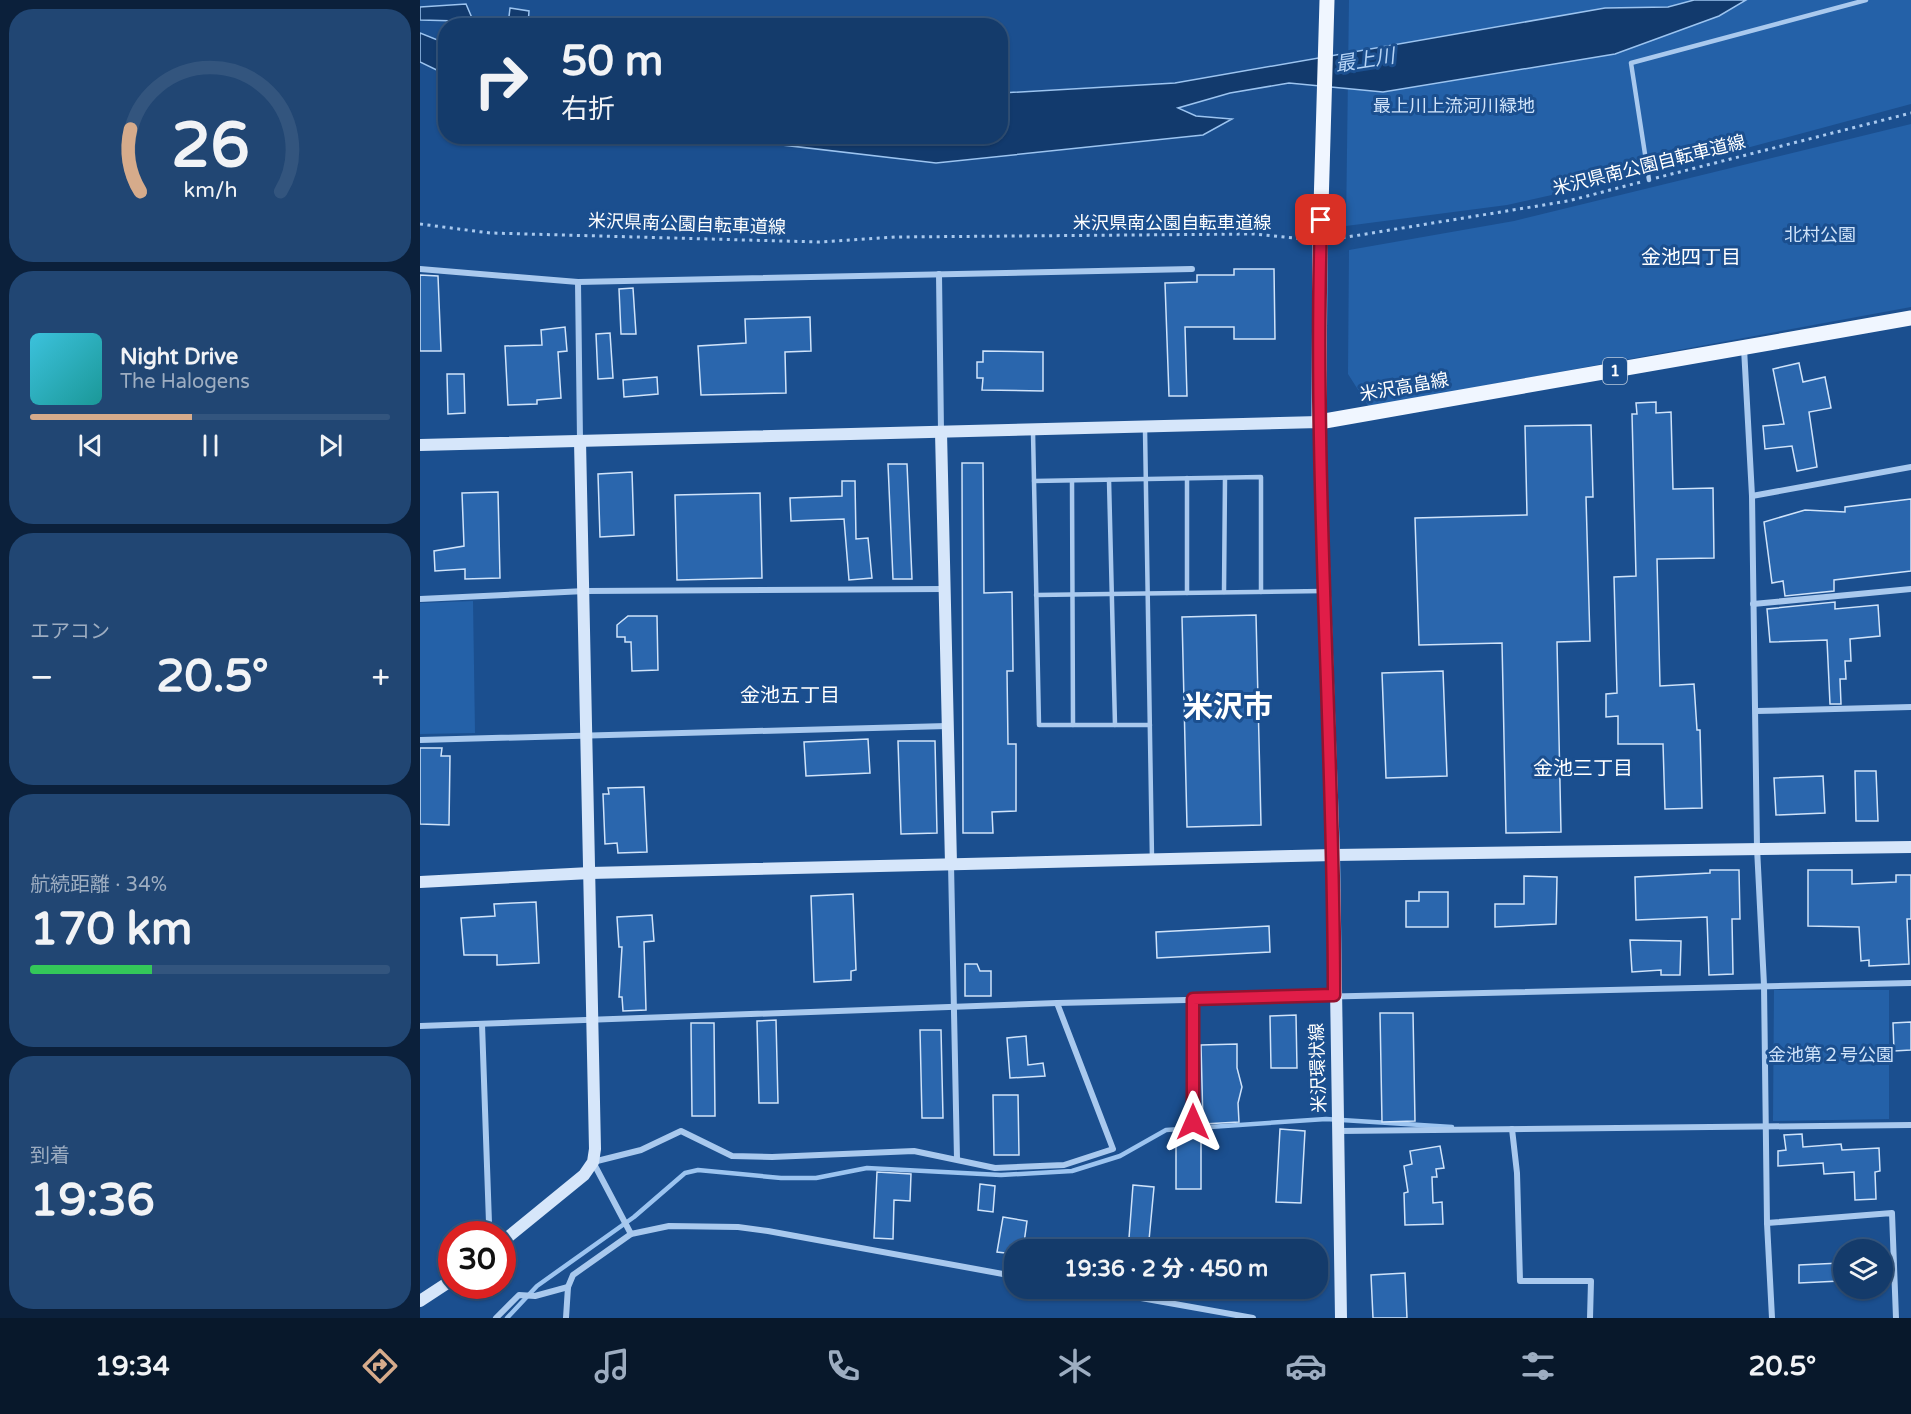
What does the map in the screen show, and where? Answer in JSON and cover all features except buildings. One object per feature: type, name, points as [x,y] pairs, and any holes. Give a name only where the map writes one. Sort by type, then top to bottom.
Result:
[{"type":"main road","points":[[1319,422],[1320,241],[1327,0]]},
{"type":"main road","name":"米沢高畠線","points":[[1319,422],[1911,318]]},
{"type":"street","points":[[420,269],[578,282],[721,281],[1192,269]]},
{"type":"street","points":[[939,274],[957,1159]]},
{"type":"street","points":[[516,1231],[584,1175],[593,1162],[595,1149],[578,282]]},
{"type":"street","points":[[1744,348],[1752,496],[1758,848],[1764,986],[1767,1223],[1772,1318]]},
{"type":"street","points":[[420,445],[1319,422]]},
{"type":"street","name":"米沢環状線","points":[[1319,422],[1334,855],[1334,995],[1341,1318]]},
{"type":"street","points":[[1752,496],[1911,467]]},
{"type":"street","points":[[420,599],[585,591],[944,589]]},
{"type":"street","points":[[1753,604],[1911,589]]},
{"type":"street","points":[[1756,711],[1911,707]]},
{"type":"street","points":[[420,740],[947,726]]},
{"type":"street","points":[[420,882],[590,873],[1152,859],[1911,846]]},
{"type":"street","points":[[420,1026],[1193,999],[1911,983]]},
{"type":"street","points":[[1193,999],[1193,1122]]},
{"type":"street","points":[[593,1162],[641,1150],[681,1131],[732,1156],[772,1157],[914,1151],[995,1168],[1064,1165],[1113,1149],[1057,1003]]},
{"type":"street","points":[[482,1024],[489,1221]]},
{"type":"street","points":[[1338,1131],[1911,1125]]},
{"type":"street","points":[[1512,1129],[1517,1173],[1520,1281],[1591,1281],[1590,1318]]},
{"type":"street","points":[[593,1162],[631,1234]]},
{"type":"street","points":[[1767,1223],[1892,1213],[1896,1318]]},
{"type":"street","points":[[566,1318],[568,1287],[573,1275],[631,1234],[669,1226],[738,1227],[1004,1274]]},
{"type":"street","points":[[496,1318],[519,1295],[535,1296],[568,1287]]},
{"type":"street","points":[[420,1301],[438,1289]]},
{"type":"street","points":[[1147,1299],[1253,1318]]},
{"type":"lane","points":[[1649,180],[1631,63],[1866,0]]},
{"type":"lane","points":[[1145,426],[1152,859]]},
{"type":"lane","points":[[1034,429],[1039,725],[1150,724]]},
{"type":"lane","points":[[1034,481],[1261,477],[1261,592]]},
{"type":"lane","points":[[1187,478],[1187,593]]},
{"type":"lane","points":[[1224,592],[1225,478]]},
{"type":"lane","points":[[1109,480],[1115,724]]},
{"type":"lane","points":[[1072,481],[1072,724]]},
{"type":"lane","points":[[1036,595],[1325,591]]},
{"type":"path","name":"米沢県南公園自転車道線","points":[[420,224],[502,233],[819,242],[895,237],[1244,234],[1320,241],[1568,201],[1911,113]]},
{"type":"green space","name":"最上川上流河川緑地","points":[[1349,0],[1911,0],[1911,104],[1676,167],[1507,205],[1346,226]]},
{"type":"green space","name":"北村公園","points":[[1911,124],[1911,307],[1369,407],[1348,374],[1349,250],[1514,221]]},
{"type":"green space","points":[[473,601],[475,733],[420,734],[420,603]]},
{"type":"green space","name":"金池第２号公園","points":[[1774,990],[1889,990],[1889,1119],[1773,1121]]},
{"type":"water","name":"最上川","points":[[1694,0],[1746,0],[1719,16],[1615,54],[1383,92],[1289,83],[1230,93],[1178,108],[1196,116],[1232,119],[1203,135],[936,163],[774,144],[1008,144],[1008,93],[1175,83],[1605,8],[1668,7]]},
{"type":"water","points":[[466,4],[472,18],[420,20],[420,7]]},
{"type":"water","points":[[510,8],[529,11],[528,18],[509,18]]},
{"type":"water","points":[[420,33],[438,40],[438,71],[420,62]]},
{"type":"waterway","points":[[507,1318],[537,1286],[634,1217],[685,1173],[698,1170],[781,1178],[816,1178],[867,1168],[1001,1175],[1072,1171],[1120,1156],[1166,1130],[1326,1119],[1452,1127]]},
{"type":"district","name":"金池四丁目","points":[[1691,258]]},
{"type":"district","name":"金池五丁目","points":[[790,696]]},
{"type":"district","name":"米沢市","points":[[1228,707]]},
{"type":"district","name":"金池三丁目","points":[[1583,769]]},
{"type":"route","points":[[1193,1122],[1193,999],[1334,995],[1334,855],[1319,422],[1321,220]]}]
